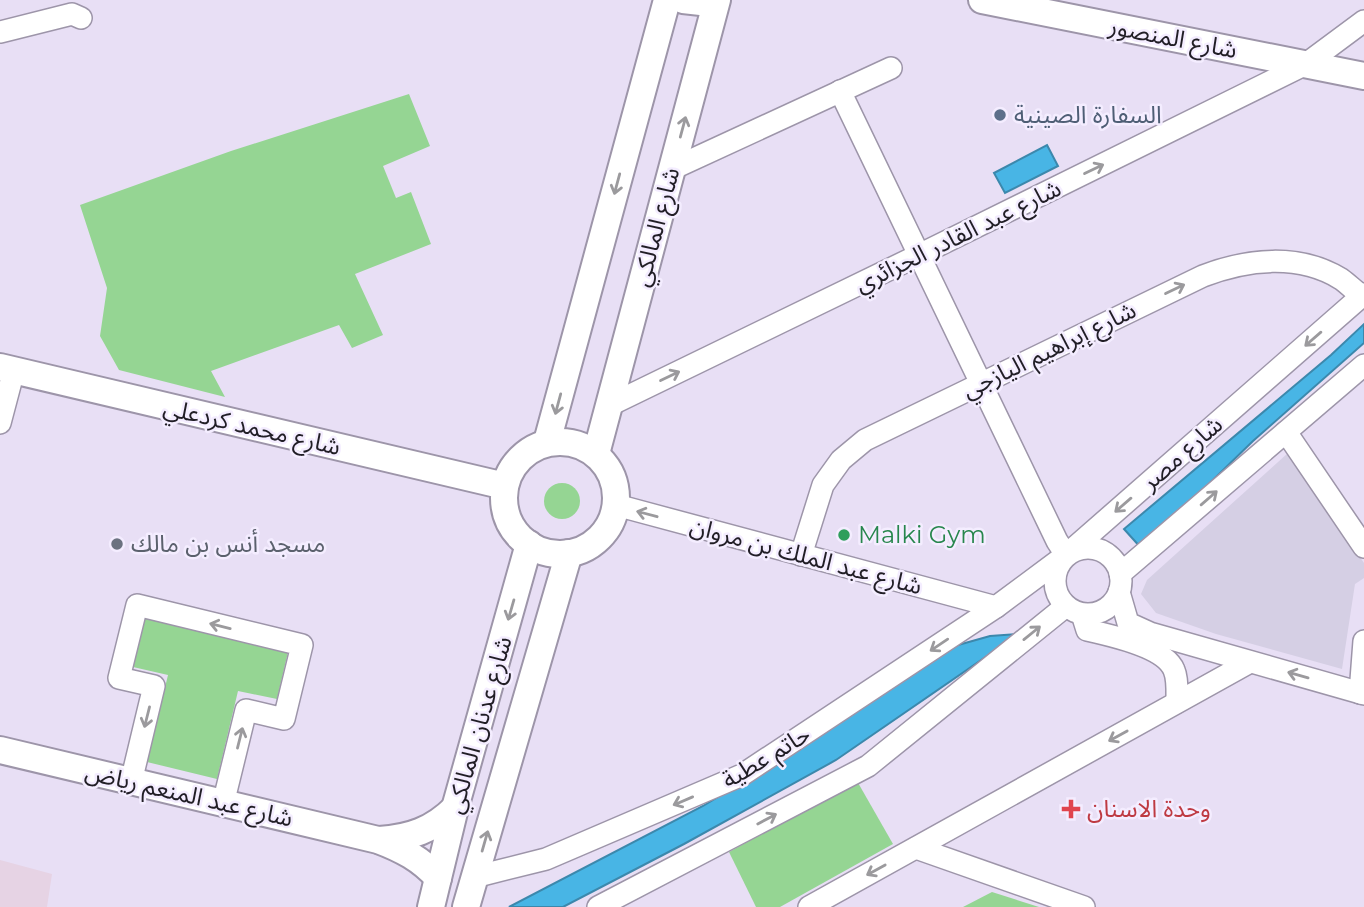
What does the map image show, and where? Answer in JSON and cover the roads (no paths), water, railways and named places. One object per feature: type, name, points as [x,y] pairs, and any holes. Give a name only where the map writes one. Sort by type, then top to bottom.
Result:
[{"type":"main road","name":"شارع المالكي","points":[[548,442],[667,0]]},
{"type":"main road","points":[[683,0],[708,0]]},
{"type":"main road","name":"شارع المالكي","points":[[596,454],[717,0]]},
{"type":"main road","name":"شارع المنصور","points":[[982,0],[1019,3],[1364,76]]},
{"type":"main road","name":"شارع محمد كردعلي","points":[[7,368],[505,486]]},
{"type":"main road","points":[[564,441],[581,445],[596,454],[612,477],[616,505],[611,522],[600,537],[586,548],[569,553],[555,554],[528,544],[516,533],[508,519],[504,503],[505,486],[510,471],[519,458],[532,448],[548,442],[564,441]]},
{"type":"main road","name":"شارع عدنان المالكي","points":[[431,907],[528,544]]},
{"type":"main road","name":"شارع عدنان المالكي","points":[[466,907],[569,553]]},
{"type":"main road","name":"شارع عبد المنعم رياض","points":[[0,750],[378,840],[409,853],[438,878]]},
{"type":"main road","name":"شارع عبد المنعم رياض","points":[[378,840],[398,839],[423,831],[456,808]]},
{"type":"street","points":[[0,32],[72,14],[81,18]]},
{"type":"street","name":"شارع عبد القادر الجزائري","points":[[608,406],[1306,64],[1364,20]]},
{"type":"street","points":[[672,169],[891,68]]},
{"type":"street","points":[[840,91],[1066,555]]},
{"type":"street","name":"شارع إبراهيم اليازجي","points":[[801,555],[823,485],[852,449],[865,440],[1203,276],[1251,262],[1276,261],[1301,264],[1322,271],[1341,279],[1363,295]]},
{"type":"street","name":"شارع مصر","points":[[996,607],[1066,555],[1363,295]]},
{"type":"street","points":[[598,907],[868,766],[1074,610],[1100,612],[1115,601],[1120,583],[1364,365]]},
{"type":"street","points":[[0,423],[7,368]]},
{"type":"street","points":[[1286,432],[1364,547]]},
{"type":"street","name":"شارع عبد الملك بن مروان","points":[[616,505],[996,607]]},
{"type":"street","points":[[1177,702],[1176,672],[1169,661],[1125,639],[1087,630],[1074,610],[1059,599],[1054,581],[1060,562],[1066,555],[1087,548],[1099,550],[1116,563],[1128,623],[1150,633],[1362,693],[1364,641]]},
{"type":"street","points":[[131,782],[154,686],[119,678],[136,606],[302,645],[284,719],[246,710],[223,804]]},
{"type":"street","name":"حاتم عطية","points":[[474,877],[546,859],[742,775],[996,607]]},
{"type":"street","points":[[809,907],[1251,662]]},
{"type":"street","points":[[916,848],[1084,907]]},
{"type":"water","points":[[1047,145],[1058,166],[1005,193],[994,173]]},
{"type":"water","points":[[1364,324],[1364,343],[1253,441],[1142,549],[1124,529],[1331,355]]},
{"type":"water","points":[[1019,634],[836,760],[684,844],[563,907],[509,907],[703,806],[821,735],[944,649],[990,636]]},
{"type":"place","name":"السفارة الصينية","points":[[1000,115]]},
{"type":"place","name":"Malki Gym","points":[[844,535]]},
{"type":"place","name":"مسجد أنس بن مالك","points":[[117,544]]},
{"type":"place","name":"وحدة الاسنان","points":[[1071,809]]}]
